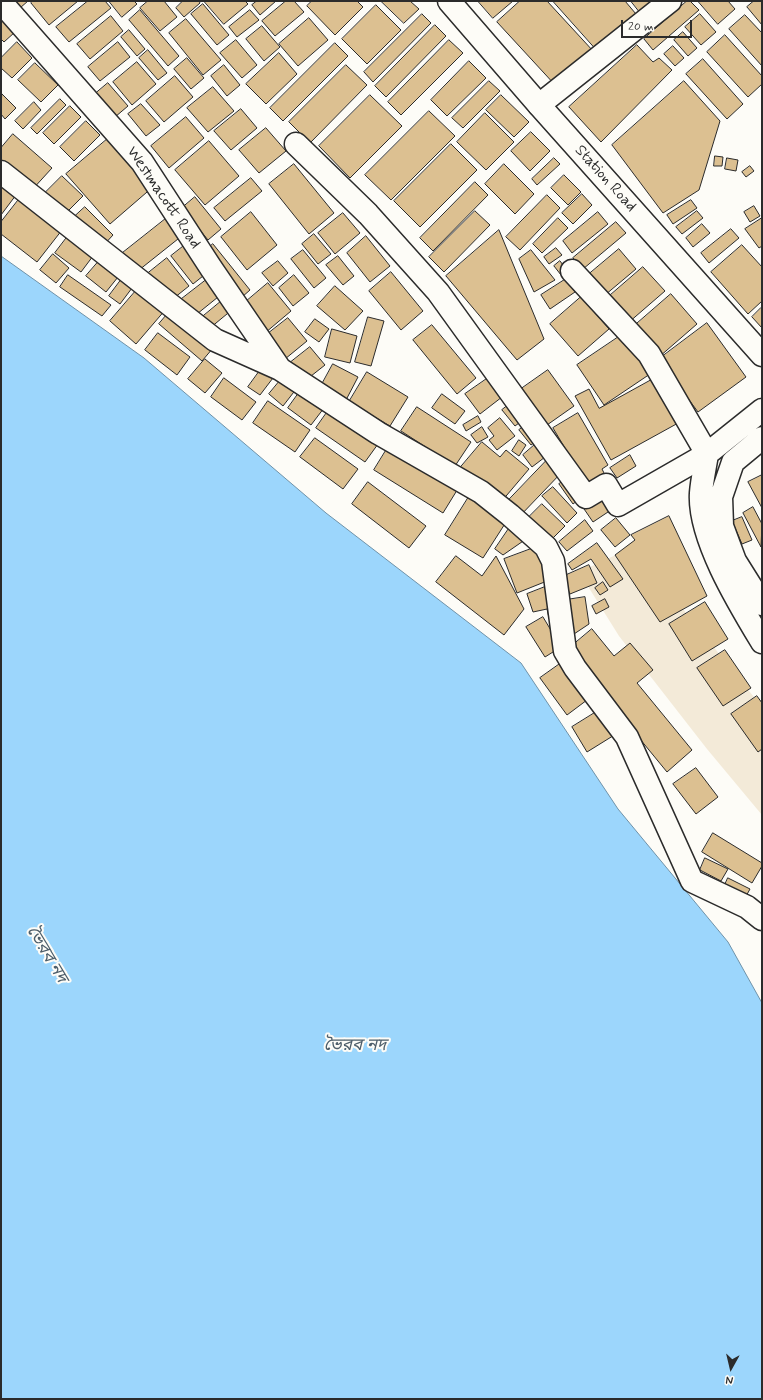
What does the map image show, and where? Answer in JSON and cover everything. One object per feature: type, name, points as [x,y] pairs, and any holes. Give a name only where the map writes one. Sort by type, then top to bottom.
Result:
[{"type":"street","name":"Station Road","points":[[449,1],[539,105],[762,355]]},
{"type":"street","points":[[539,105],[670,1]]},
{"type":"street","name":"Westmacott Road","points":[[1,2],[142,162],[211,268],[280,369]]},
{"type":"street","points":[[296,144],[368,214],[438,292],[586,497],[606,485],[618,506],[707,454],[762,410]]},
{"type":"street","points":[[1,172],[215,340],[280,369],[378,433],[481,492],[546,547],[553,561],[564,651],[627,737],[692,881],[747,907],[762,919]]},
{"type":"street","points":[[572,271],[649,354],[707,454],[701,494],[705,527],[743,610],[762,642]]},
{"type":"street","points":[[762,438],[733,462],[721,497],[722,526],[735,561],[762,604]]},
{"type":"shaded area","points":[[633,547],[762,707],[762,815],[707,749],[619,636],[579,572]]},
{"type":"water","name":"ভৈরব নদ","points":[[1,256],[144,358],[326,513],[521,663],[618,809],[728,942],[762,1003],[762,1399],[1,1399]]},
{"type":"building","points":[[14,1],[28,1],[20,8]]},
{"type":"building","points":[[33,1],[78,1],[49,25],[31,3]]},
{"type":"building","points":[[88,1],[105,1],[111,8],[69,42],[56,27]]},
{"type":"building","points":[[109,1],[134,1],[137,4],[122,17]]},
{"type":"building","points":[[148,1],[164,1],[177,17],[160,31],[140,8]]},
{"type":"building","points":[[183,1],[199,1],[200,3],[184,17],[176,8]]},
{"type":"building","points":[[204,1],[245,1],[248,4],[224,24]]},
{"type":"building","points":[[257,1],[276,1],[260,15],[252,5]]},
{"type":"building","points":[[286,1],[294,1],[304,12],[275,36],[262,21]]},
{"type":"building","points":[[312,1],[357,1],[363,7],[335,35],[307,6]]},
{"type":"building","points":[[381,1],[410,1],[419,9],[404,23]]},
{"type":"building","points":[[478,1],[513,1],[493,18]]},
{"type":"building","points":[[520,1],[547,1],[594,52],[556,86],[497,22]]},
{"type":"building","points":[[553,1],[625,1],[636,14],[596,49]]},
{"type":"building","points":[[631,1],[652,1],[639,11]]},
{"type":"building","points":[[687,1],[690,1],[699,10],[653,50],[644,39]]},
{"type":"building","points":[[698,1],[728,1],[735,9],[718,24]]},
{"type":"building","points":[[754,1],[762,1],[762,25],[747,7]]},
{"type":"building","points":[[203,4],[229,35],[217,45],[191,14]]},
{"type":"building","points":[[376,5],[401,30],[367,64],[342,39]]},
{"type":"building","points":[[140,10],[179,56],[168,66],[129,20]]},
{"type":"building","points":[[250,10],[259,20],[237,37],[229,27]]},
{"type":"building","points":[[422,14],[431,23],[373,82],[364,72]]},
{"type":"building","points":[[700,14],[716,32],[701,45],[685,27]]},
{"type":"building","points":[[745,15],[762,33],[762,66],[729,29]]},
{"type":"building","points":[[111,16],[123,31],[90,59],[77,44]]},
{"type":"building","points":[[1,18],[15,32],[4,42],[1,39]]},
{"type":"building","points":[[309,18],[328,40],[298,66],[279,44]]},
{"type":"building","points":[[186,19],[221,60],[203,75],[169,33]]},
{"type":"building","points":[[435,25],[446,36],[386,97],[375,86]]},
{"type":"building","points":[[262,26],[280,47],[264,61],[246,39]]},
{"type":"building","points":[[129,30],[145,49],[137,56],[121,37]]},
{"type":"building","points":[[683,32],[697,48],[688,56],[674,40]]},
{"type":"building","points":[[725,35],[762,76],[762,84],[748,97],[707,52]]},
{"type":"building","points":[[236,40],[257,65],[242,78],[220,53]]},
{"type":"building","points":[[449,40],[463,53],[401,115],[388,102]]},
{"type":"building","points":[[17,42],[32,58],[12,78],[1,68],[1,58]]},
{"type":"building","points":[[118,42],[130,57],[100,81],[88,67]]},
{"type":"building","points":[[335,43],[348,56],[283,121],[270,108]]},
{"type":"building","points":[[637,45],[653,62],[659,58],[672,70],[601,142],[569,107]]},
{"type":"building","points":[[673,46],[684,58],[675,66],[664,54]]},
{"type":"building","points":[[148,50],[167,73],[158,80],[139,58]]},
{"type":"building","points":[[279,53],[297,74],[266,104],[246,84]]},
{"type":"building","points":[[187,58],[204,78],[191,89],[174,69]]},
{"type":"building","points":[[703,59],[743,104],[727,119],[686,74]]},
{"type":"building","points":[[469,61],[486,78],[447,116],[431,100]]},
{"type":"building","points":[[137,62],[156,84],[132,105],[113,82]]},
{"type":"building","points":[[35,63],[58,85],[41,102],[18,80]]},
{"type":"building","points":[[224,65],[240,85],[227,96],[211,76]]},
{"type":"building","points":[[346,65],[367,85],[310,143],[289,122]]},
{"type":"building","points":[[175,76],[193,97],[164,122],[146,101]]},
{"type":"building","points":[[489,81],[500,91],[463,128],[452,118]]},
{"type":"building","points":[[684,81],[720,121],[699,190],[663,213],[612,145]]},
{"type":"building","points":[[108,83],[128,106],[115,117],[95,94]]},
{"type":"building","points":[[213,87],[234,111],[208,132],[187,108]]},
{"type":"building","points":[[2,94],[16,108],[5,119],[1,114]]},
{"type":"building","points":[[370,95],[402,126],[350,178],[319,146]]},
{"type":"building","points":[[501,95],[529,122],[514,137],[486,110]]},
{"type":"building","points":[[60,99],[66,105],[37,134],[31,128]]},
{"type":"building","points":[[34,102],[41,110],[23,129],[15,121]]},
{"type":"building","points":[[141,104],[160,125],[146,136],[128,114]]},
{"type":"building","points":[[70,106],[81,117],[54,144],[43,133]]},
{"type":"building","points":[[241,109],[257,128],[231,150],[214,131]]},
{"type":"building","points":[[429,111],[455,136],[391,200],[365,175]]},
{"type":"building","points":[[485,113],[514,142],[486,170],[457,142]]},
{"type":"building","points":[[186,117],[204,138],[169,168],[151,146]]},
{"type":"building","points":[[86,121],[100,135],[74,161],[60,147]]},
{"type":"building","points":[[266,128],[286,151],[259,173],[239,150]]},
{"type":"building","points":[[531,132],[550,151],[530,171],[511,151]]},
{"type":"building","points":[[13,134],[52,168],[31,191],[1,165],[1,148]]},
{"type":"building","points":[[111,136],[154,186],[110,224],[66,174]]},
{"type":"building","points":[[209,141],[239,176],[205,205],[175,170]]},
{"type":"building","points":[[451,144],[477,170],[420,227],[394,201]]},
{"type":"building","points":[[715,156],[723,157],[722,166],[714,166]]},
{"type":"building","points":[[554,158],[560,164],[537,185],[532,179]]},
{"type":"building","points":[[727,158],[738,160],[736,171],[725,169]]},
{"type":"building","points":[[294,164],[334,213],[309,234],[269,184]]},
{"type":"building","points":[[504,164],[534,194],[515,214],[485,184]]},
{"type":"building","points":[[750,166],[754,171],[746,177],[742,172]]},
{"type":"building","points":[[564,175],[581,192],[568,205],[551,188]]},
{"type":"building","points":[[62,176],[83,196],[63,216],[42,196]]},
{"type":"building","points":[[251,178],[262,191],[225,221],[214,208]]},
{"type":"building","points":[[475,182],[488,195],[433,251],[420,238]]},
{"type":"building","points":[[1,183],[16,195],[1,215]]},
{"type":"building","points":[[582,194],[592,205],[573,224],[562,213]]},
{"type":"building","points":[[547,195],[560,208],[520,250],[506,237]]},
{"type":"building","points":[[195,197],[221,229],[208,240],[182,208]]},
{"type":"building","points":[[20,198],[62,230],[37,262],[1,234],[1,222]]},
{"type":"building","points":[[691,200],[697,208],[673,224],[667,215]]},
{"type":"building","points":[[754,206],[760,216],[750,222],[744,212]]},
{"type":"building","points":[[85,207],[113,235],[102,247],[73,218]]},
{"type":"building","points":[[475,211],[490,225],[444,272],[429,257]]},
{"type":"building","points":[[697,211],[703,218],[682,234],[676,227]]},
{"type":"building","points":[[251,212],[277,245],[247,270],[221,237]]},
{"type":"building","points":[[598,212],[608,224],[572,253],[563,241]]},
{"type":"building","points":[[343,213],[360,233],[335,254],[318,233]]},
{"type":"building","points":[[168,217],[183,235],[134,274],[120,255]]},
{"type":"building","points":[[558,218],[568,228],[542,253],[533,244]]},
{"type":"building","points":[[762,218],[762,246],[759,248],[745,229]]},
{"type":"building","points":[[616,222],[626,233],[583,269],[573,258]]},
{"type":"building","points":[[702,224],[710,233],[693,247],[686,238]]},
{"type":"building","points":[[731,229],[739,238],[709,263],[701,253]]},
{"type":"building","points":[[499,230],[544,339],[517,360],[446,276]]},
{"type":"building","points":[[314,234],[331,254],[318,264],[302,244]]},
{"type":"building","points":[[68,236],[93,256],[81,272],[55,253]]},
{"type":"building","points":[[366,236],[390,266],[370,282],[347,253]]},
{"type":"building","points":[[213,244],[250,290],[242,297],[205,251]]},
{"type":"building","points":[[185,245],[208,272],[193,284],[171,256]]},
{"type":"building","points":[[742,245],[762,267],[762,301],[748,314],[711,272]]},
{"type":"building","points":[[556,248],[562,255],[549,264],[544,257]]},
{"type":"building","points":[[619,249],[636,269],[605,295],[588,275]]},
{"type":"building","points":[[303,250],[326,278],[314,288],[291,259]]},
{"type":"building","points":[[531,250],[555,280],[534,292],[519,259]]},
{"type":"building","points":[[53,254],[69,268],[56,283],[40,270]]},
{"type":"building","points":[[338,256],[354,276],[343,285],[326,265]]},
{"type":"building","points":[[167,258],[189,286],[169,302],[147,274]]},
{"type":"building","points":[[99,261],[118,277],[106,292],[86,276]]},
{"type":"building","points":[[278,261],[288,273],[273,286],[262,273]]},
{"type":"building","points":[[560,261],[567,270],[561,275],[554,266]]},
{"type":"building","points":[[643,267],[665,291],[628,323],[606,299]]},
{"type":"building","points":[[391,272],[423,311],[401,330],[369,291]]},
{"type":"building","points":[[68,275],[111,305],[102,316],[60,287]]},
{"type":"building","points":[[294,275],[309,293],[293,306],[279,288]]},
{"type":"building","points":[[210,277],[223,293],[192,318],[179,301]]},
{"type":"building","points":[[566,279],[575,292],[550,309],[541,295]]},
{"type":"building","points":[[121,280],[132,288],[120,304],[109,296]]},
{"type":"building","points":[[268,283],[291,311],[265,333],[242,305]]},
{"type":"building","points":[[140,286],[166,309],[136,344],[110,321]]},
{"type":"building","points":[[335,286],[363,311],[345,330],[317,306]]},
{"type":"building","points":[[671,294],[697,324],[659,357],[633,327]]},
{"type":"building","points":[[581,297],[609,329],[578,356],[550,324]]},
{"type":"building","points":[[224,299],[233,309],[210,328],[201,318]]},
{"type":"building","points":[[761,308],[762,309],[762,328],[752,317]]},
{"type":"building","points":[[170,311],[213,348],[202,361],[159,324]]},
{"type":"building","points":[[368,317],[384,321],[371,366],[355,362]]},
{"type":"building","points":[[288,318],[307,341],[285,359],[265,336]]},
{"type":"building","points":[[315,319],[329,329],[319,342],[305,332]]},
{"type":"building","points":[[707,323],[746,377],[698,412],[659,359]]},
{"type":"building","points":[[432,325],[476,378],[457,394],[413,340]]},
{"type":"building","points":[[332,329],[357,336],[350,363],[325,357]]},
{"type":"building","points":[[158,333],[190,357],[177,375],[145,350]]},
{"type":"building","points":[[623,334],[650,374],[604,405],[577,365]]},
{"type":"building","points":[[310,347],[325,365],[306,380],[291,362]]},
{"type":"building","points":[[205,359],[222,373],[205,393],[188,379]]},
{"type":"building","points":[[333,364],[358,377],[346,400],[321,386]]},
{"type":"building","points":[[264,365],[276,374],[260,395],[248,387]]},
{"type":"building","points":[[548,370],[574,406],[547,425],[521,389]]},
{"type":"building","points":[[367,372],[408,397],[390,426],[349,402]]},
{"type":"building","points":[[283,377],[297,388],[283,406],[269,394]]},
{"type":"building","points":[[224,378],[256,402],[242,420],[211,397]]},
{"type":"building","points":[[488,378],[502,397],[480,414],[465,394]]},
{"type":"building","points":[[655,378],[680,422],[611,460],[575,396],[589,389],[599,408]]},
{"type":"building","points":[[301,390],[324,408],[311,425],[288,408]]},
{"type":"building","points":[[442,394],[465,411],[455,424],[432,408]]},
{"type":"building","points":[[268,401],[310,430],[295,452],[253,423]]},
{"type":"building","points":[[511,403],[523,420],[515,426],[502,410]]},
{"type":"building","points":[[417,407],[471,442],[455,466],[401,431]]},
{"type":"building","points":[[328,411],[378,444],[365,462],[316,428]]},
{"type":"building","points":[[578,413],[608,465],[602,469],[606,477],[588,487],[553,428]]},
{"type":"building","points":[[478,416],[481,422],[466,431],[463,425]]},
{"type":"building","points":[[500,418],[515,436],[497,450],[489,440],[494,436],[488,428]]},
{"type":"building","points":[[527,424],[539,439],[531,445],[519,430]]},
{"type":"building","points":[[482,427],[488,437],[477,443],[471,435]]},
{"type":"building","points":[[315,438],[358,469],[343,489],[300,457]]},
{"type":"building","points":[[519,440],[526,445],[519,456],[512,451]]},
{"type":"building","points":[[482,442],[500,457],[506,450],[529,469],[501,502],[460,468]]},
{"type":"building","points":[[538,442],[549,454],[532,467],[523,455]]},
{"type":"building","points":[[390,444],[459,487],[443,513],[374,470]]},
{"type":"building","points":[[630,455],[636,466],[617,478],[610,468]]},
{"type":"building","points":[[549,458],[563,471],[518,518],[504,505]]},
{"type":"building","points":[[762,475],[762,508],[748,482]]},
{"type":"building","points":[[568,478],[582,497],[573,504],[559,484]]},
{"type":"building","points":[[368,482],[426,526],[409,548],[352,504]]},
{"type":"building","points":[[553,487],[577,513],[567,523],[542,496]]},
{"type":"building","points":[[601,494],[611,510],[593,522],[582,506]]},
{"type":"building","points":[[470,495],[508,519],[483,558],[445,535]]},
{"type":"building","points":[[542,504],[565,526],[548,543],[525,521]]},
{"type":"building","points":[[753,507],[762,524],[761,547],[743,513]]},
{"type":"building","points":[[669,516],[707,596],[660,622],[615,555],[635,540],[631,535]]},
{"type":"building","points":[[742,517],[752,540],[742,544],[732,521]]},
{"type":"building","points":[[616,518],[630,535],[615,547],[601,530]]},
{"type":"building","points":[[585,520],[593,531],[567,551],[559,542]]},
{"type":"building","points":[[512,524],[529,537],[503,555],[495,549]]},
{"type":"building","points":[[597,543],[623,579],[610,587],[591,559],[572,570],[568,564]]},
{"type":"building","points":[[539,546],[552,579],[517,593],[504,559]]},
{"type":"building","points":[[456,556],[482,576],[496,556],[524,609],[504,635],[436,582]]},
{"type":"building","points":[[589,565],[597,583],[570,594],[562,577]]},
{"type":"building","points":[[603,582],[608,590],[600,595],[595,588]]},
{"type":"building","points":[[550,585],[557,616],[549,618],[547,609],[533,612],[527,594]]},
{"type":"building","points":[[585,597],[589,624],[568,638],[566,600]]},
{"type":"building","points":[[605,599],[609,607],[596,614],[592,606]]},
{"type":"building","points":[[705,602],[728,639],[692,661],[669,624]]},
{"type":"building","points":[[543,617],[561,647],[545,657],[526,627]]},
{"type":"building","points":[[592,629],[614,656],[630,643],[653,670],[637,683],[692,750],[667,772],[567,650]]},
{"type":"building","points":[[725,650],[751,688],[723,706],[697,668]]},
{"type":"building","points":[[564,661],[591,697],[567,715],[540,678]]},
{"type":"building","points":[[757,696],[762,703],[762,749],[758,752],[731,714]]},
{"type":"building","points":[[601,709],[616,734],[587,752],[572,727]]},
{"type":"building","points":[[696,768],[718,797],[696,814],[673,784]]},
{"type":"building","points":[[713,833],[762,863],[762,866],[752,883],[702,852]]},
{"type":"building","points":[[705,858],[728,869],[721,881],[700,870]]},
{"type":"building","points":[[728,878],[750,889],[745,898],[724,887]]}]
